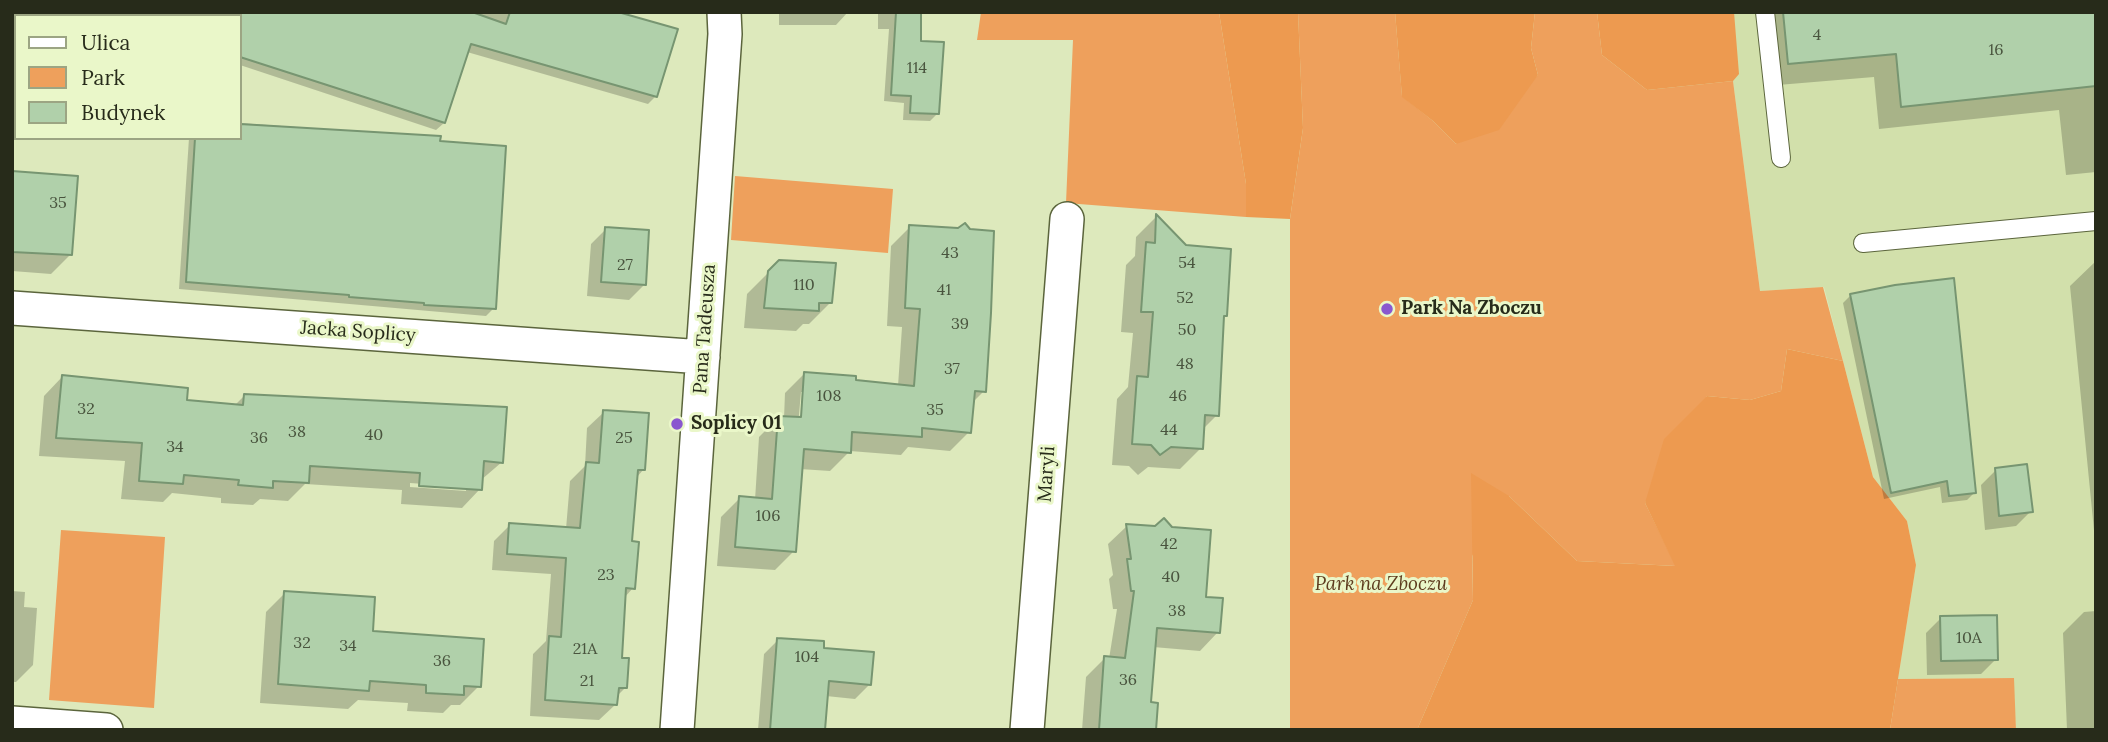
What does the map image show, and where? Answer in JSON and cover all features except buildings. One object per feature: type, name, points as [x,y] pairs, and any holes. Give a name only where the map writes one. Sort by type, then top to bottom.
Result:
[{"type":"street","name":"Pana Tadeusza","points":[[677,730],[725,34],[724,12]]},
{"type":"street","name":"Maryli","points":[[1027,730],[1067,219]]},
{"type":"street","name":"Jacka Soplicy","points":[[12,308],[703,357]]},
{"type":"street","points":[[12,723],[106,730]]},
{"type":"lane","points":[[1765,12],[1781,158]]},
{"type":"lane","points":[[1863,243],[2096,221]]},
{"type":"shaded area","points":[[1219,12],[1298,12],[1303,128],[1290,219],[1246,217],[1246,184]]},
{"type":"shaded area","points":[[1395,12],[1535,12],[1531,48],[1538,75],[1499,130],[1456,144],[1433,121],[1402,97]]},
{"type":"shaded area","points":[[1597,12],[2096,12],[2096,730],[2016,730],[2013,678],[1898,679],[1916,565],[1907,521],[1873,477],[1824,287],[1760,291],[1733,81],[1647,90]]},
{"type":"shaded area","points":[[1597,12],[1734,12],[1739,74],[1733,81],[1647,90],[1602,55]]},
{"type":"shaded area","points":[[1787,349],[1843,361],[1873,477],[1907,521],[1916,565],[1890,730],[1417,730],[1473,600],[1471,473],[1509,496],[1577,561],[1675,566],[1645,503],[1664,439],[1707,396],[1750,400],[1781,391]]},
{"type":"green space","points":[[981,12],[1219,12],[1246,184],[1246,217],[1066,203],[1073,40],[977,40]]},
{"type":"green space","name":"Park na Zboczu","points":[[1298,12],[1395,12],[1402,96],[1456,144],[1538,75],[1531,48],[1535,12],[1597,12],[1602,55],[1647,90],[1733,81],[1760,291],[1823,287],[1843,361],[1787,349],[1781,391],[1750,400],[1707,396],[1645,503],[1676,566],[1577,561],[1509,496],[1472,556],[1473,600],[1417,730],[1290,730],[1290,219],[1303,128]]},
{"type":"green space","points":[[735,176],[893,189],[888,253],[731,240]]},
{"type":"green space","points":[[61,530],[165,537],[154,708],[49,700]]},
{"type":"green space","points":[[2014,678],[2016,730],[1890,730],[1898,679]]},
{"type":"place","name":"Park Na Zboczu","points":[[1387,309]]},
{"type":"place","name":"Soplicy 01","points":[[677,424]]}]
